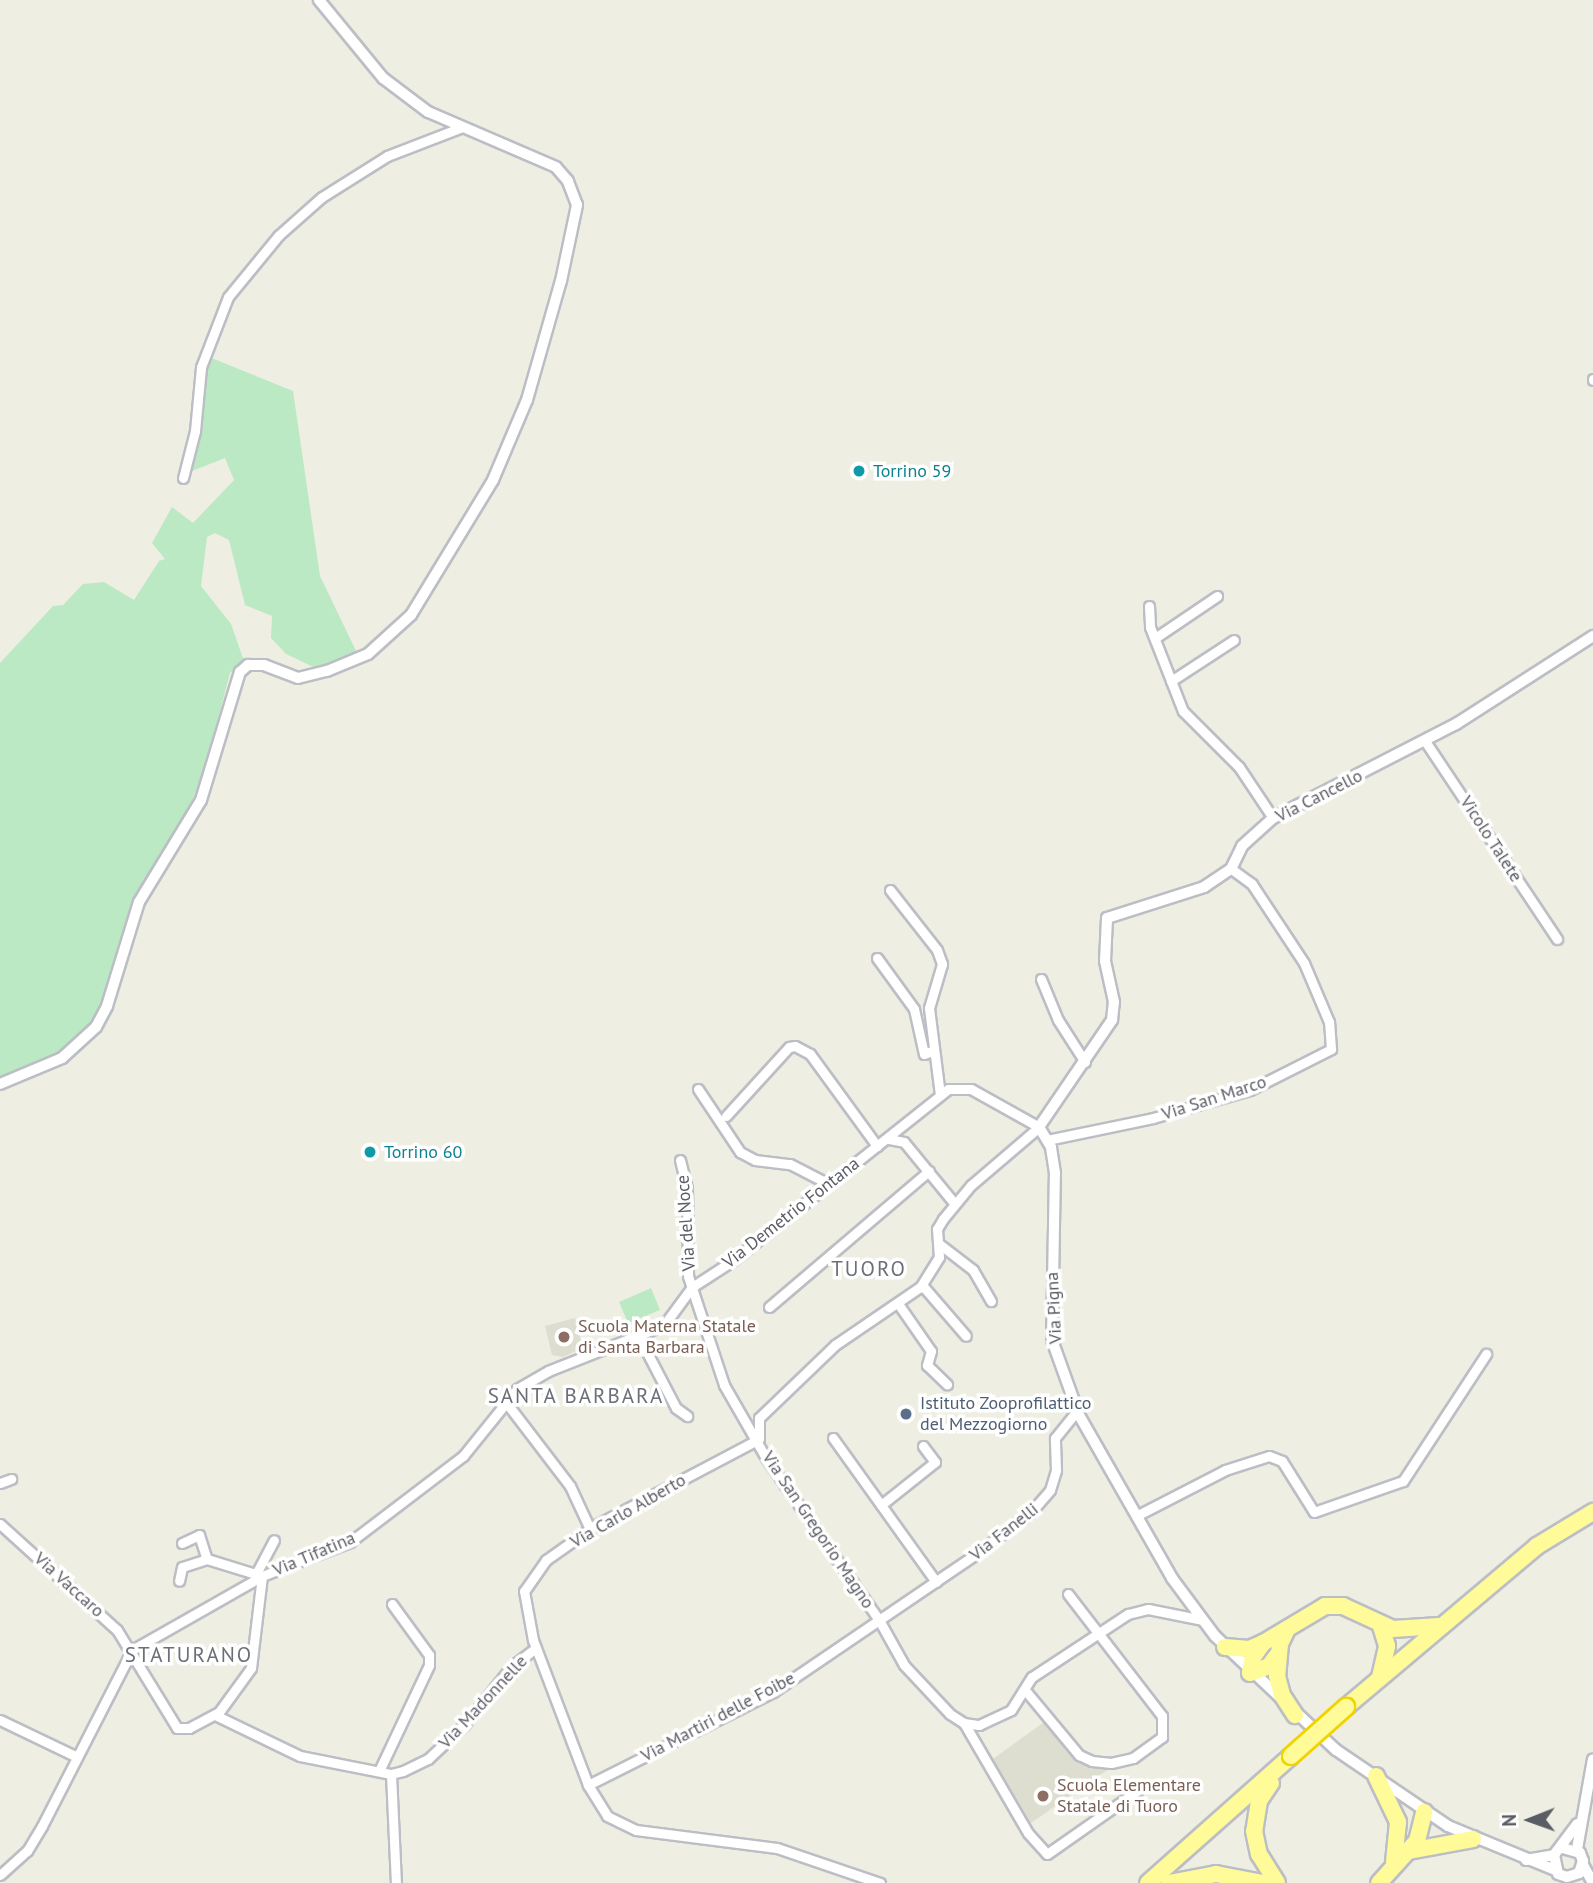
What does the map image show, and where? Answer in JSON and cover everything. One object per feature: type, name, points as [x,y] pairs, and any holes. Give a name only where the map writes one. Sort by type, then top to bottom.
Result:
[{"type":"highway","points":[[1148,1883],[1346,1707],[1537,1546],[1593,1512]]},
{"type":"highway","points":[[1226,1647],[1249,1649],[1325,1606],[1343,1606],[1381,1626],[1406,1630],[1443,1625]]},
{"type":"highway","points":[[1380,1678],[1387,1646],[1381,1626]]},
{"type":"highway","points":[[1250,1673],[1269,1666],[1278,1654],[1287,1629]]},
{"type":"highway","points":[[1250,1673],[1253,1657],[1263,1643]]},
{"type":"highway","points":[[1278,1654],[1279,1686],[1295,1714]]},
{"type":"highway","points":[[1276,1883],[1259,1854],[1254,1831],[1259,1801],[1287,1761]]},
{"type":"highway","points":[[1376,1776],[1394,1806],[1404,1845]]},
{"type":"highway","points":[[1379,1883],[1404,1845],[1423,1828],[1424,1812]]},
{"type":"highway","points":[[1404,1845],[1473,1839]]},
{"type":"highway","points":[[1169,1883],[1216,1874],[1263,1883]]},
{"type":"street","points":[[0,1084],[62,1058],[96,1027],[107,1006],[139,902],[201,800],[240,672],[248,665],[264,665],[298,678],[368,654],[411,615],[493,480],[527,400],[561,281],[576,205],[568,181],[556,167],[428,112],[383,78],[318,0]]},
{"type":"street","points":[[183,478],[195,430],[201,367],[228,297],[279,235],[322,197],[387,156],[462,127]]},
{"type":"street","points":[[1155,638],[1217,596]]},
{"type":"street","points":[[1149,606],[1155,638],[1183,711],[1238,767],[1273,818]]},
{"type":"street","name":"Via Cancello","points":[[1039,1127],[1112,1020],[1114,1002],[1105,961],[1107,918],[1173,901],[1231,869],[1242,846],[1273,818],[1425,741],[1593,636]]},
{"type":"street","points":[[1171,681],[1234,640]]},
{"type":"street","name":"Vicolo Talete","points":[[1425,741],[1557,939]]},
{"type":"street","name":"Via San Marco","points":[[1047,1140],[1153,1118],[1250,1090],[1331,1049],[1329,1022],[1304,963],[1252,884],[1231,869]]},
{"type":"street","points":[[759,1439],[759,1418],[835,1345],[899,1305],[922,1284],[939,1257],[937,1229],[955,1204],[1039,1127],[971,1089],[948,1089],[940,1095],[932,1051],[929,1008],[942,964],[937,950],[890,890]]},
{"type":"street","points":[[877,958],[914,1009],[924,1054],[932,1051]]},
{"type":"street","points":[[1041,979],[1058,1020],[1085,1062]]},
{"type":"street","points":[[726,1116],[789,1047],[795,1046],[810,1054],[877,1146]]},
{"type":"street","points":[[698,1089],[740,1152],[755,1160],[790,1164],[827,1183]]},
{"type":"street","name":"Via Demetrio Fontana","points":[[692,1287],[732,1261],[827,1183],[889,1139],[940,1095]]},
{"type":"street","name":"Via Pigna","points":[[1039,1127],[1047,1140],[1055,1173],[1052,1340],[1077,1410],[1136,1516],[1203,1620],[1250,1673],[1336,1750],[1424,1812],[1473,1839],[1563,1877]]},
{"type":"street","points":[[889,1139],[904,1142],[955,1204]]},
{"type":"street","name":"Via del Noce","points":[[680,1160],[687,1188],[684,1231],[692,1287],[724,1385],[759,1439]]},
{"type":"street","points":[[769,1307],[929,1171]]},
{"type":"street","points":[[938,1243],[973,1270],[991,1301]]},
{"type":"street","points":[[922,1284],[966,1336]]},
{"type":"street","name":"Via Tifatina","points":[[132,1650],[260,1574],[350,1542],[463,1456],[505,1401],[548,1371],[639,1337],[673,1318],[692,1287]]},
{"type":"street","points":[[899,1305],[931,1351],[927,1365],[947,1384]]},
{"type":"street","points":[[639,1337],[677,1408],[687,1416]]},
{"type":"street","points":[[1136,1516],[1226,1469],[1269,1456],[1282,1461],[1314,1512],[1403,1481],[1486,1354]]},
{"type":"street","points":[[505,1401],[570,1486],[590,1530]]},
{"type":"street","name":"Via Fanelli","points":[[879,1620],[936,1582],[1043,1500],[1055,1479],[1055,1437],[1077,1410]]},
{"type":"street","points":[[834,1438],[936,1582]]},
{"type":"street","name":"Via Carlo Alberto","points":[[759,1439],[590,1530],[546,1560],[524,1591],[536,1648],[599,1810],[636,1830],[777,1847],[880,1883]]},
{"type":"street","name":"Via San Gregorio Magno","points":[[759,1439],[766,1458],[879,1620],[906,1667],[964,1723],[1028,1833],[1047,1854],[1137,1791]]},
{"type":"street","points":[[881,1505],[935,1462],[923,1446]]},
{"type":"street","points":[[0,1483],[11,1479]]},
{"type":"street","name":"Via Vaccaro","points":[[0,1524],[86,1599],[132,1650],[141,1673],[177,1728],[188,1728],[215,1715]]},
{"type":"street","points":[[182,1543],[200,1535],[206,1559]]},
{"type":"street","points":[[274,1540],[260,1574],[251,1668],[215,1715],[300,1756],[391,1774],[396,1883]]},
{"type":"street","points":[[179,1581],[182,1567],[206,1559],[260,1574]]},
{"type":"street","points":[[1025,1690],[1079,1755],[1092,1761],[1121,1762],[1154,1745],[1165,1727],[1162,1716],[1124,1661],[1095,1633],[1068,1594]]},
{"type":"street","points":[[379,1771],[429,1665],[429,1655],[392,1604]]},
{"type":"street","points":[[964,1723],[979,1725],[1011,1710],[1032,1677],[1095,1633],[1148,1609],[1203,1620]]},
{"type":"street","name":"Via Martiri delle Foibe","points":[[588,1785],[773,1692],[879,1620]]},
{"type":"street","name":"Via Madonnelle","points":[[391,1774],[428,1759],[465,1724],[512,1665],[536,1648]]},
{"type":"street","points":[[0,1875],[27,1851],[132,1650]]},
{"type":"street","points":[[0,1720],[75,1756]]},
{"type":"street","points":[[1593,1759],[1580,1818],[1577,1849],[1593,1883]]},
{"type":"street","points":[[1580,1818],[1558,1851],[1563,1877],[1575,1876],[1583,1865]]},
{"type":"street","points":[[1525,1860],[1577,1849]]},
{"type":"shaded area","name":"Scuola Materna Statale di Santa Barbara","points":[[575,1318],[583,1348],[563,1357],[552,1355],[545,1326]]},
{"type":"shaded area","name":"Scuola Elementare Statale di Tuoro","points":[[1044,1722],[1089,1764],[1109,1769],[1031,1823],[993,1759]]},
{"type":"green space","points":[[209,357],[293,391],[320,576],[357,653],[320,670],[286,654],[271,638],[272,616],[245,605],[229,540],[215,533],[207,537],[201,586],[231,624],[244,661],[230,673],[204,772],[187,812],[139,889],[96,1018],[58,1053],[0,1077],[0,663],[53,606],[63,605],[83,584],[104,582],[134,600],[159,561],[165,559],[152,543],[172,507],[193,523],[234,480],[225,458],[187,473],[199,412],[205,402],[201,394]]},
{"type":"green space","points":[[651,1288],[660,1310],[628,1323],[619,1302]]},
{"type":"place","name":"Torrino 59","points":[[859,471]]},
{"type":"place","name":"Torrino 60","points":[[370,1152]]},
{"type":"place","name":"Scuola Materna Statale di Santa Barbara","points":[[564,1337]]},
{"type":"place","name":"Istituto Zooprofilattico del Mezzogiorno","points":[[906,1414]]},
{"type":"place","name":"Scuola Elementare Statale di Tuoro","points":[[1043,1796]]},
{"type":"district","name":"TUORO","points":[[869,1269]]},
{"type":"district","name":"SANTA BARBARA","points":[[576,1396]]},
{"type":"district","name":"STATURANO","points":[[189,1655]]}]
